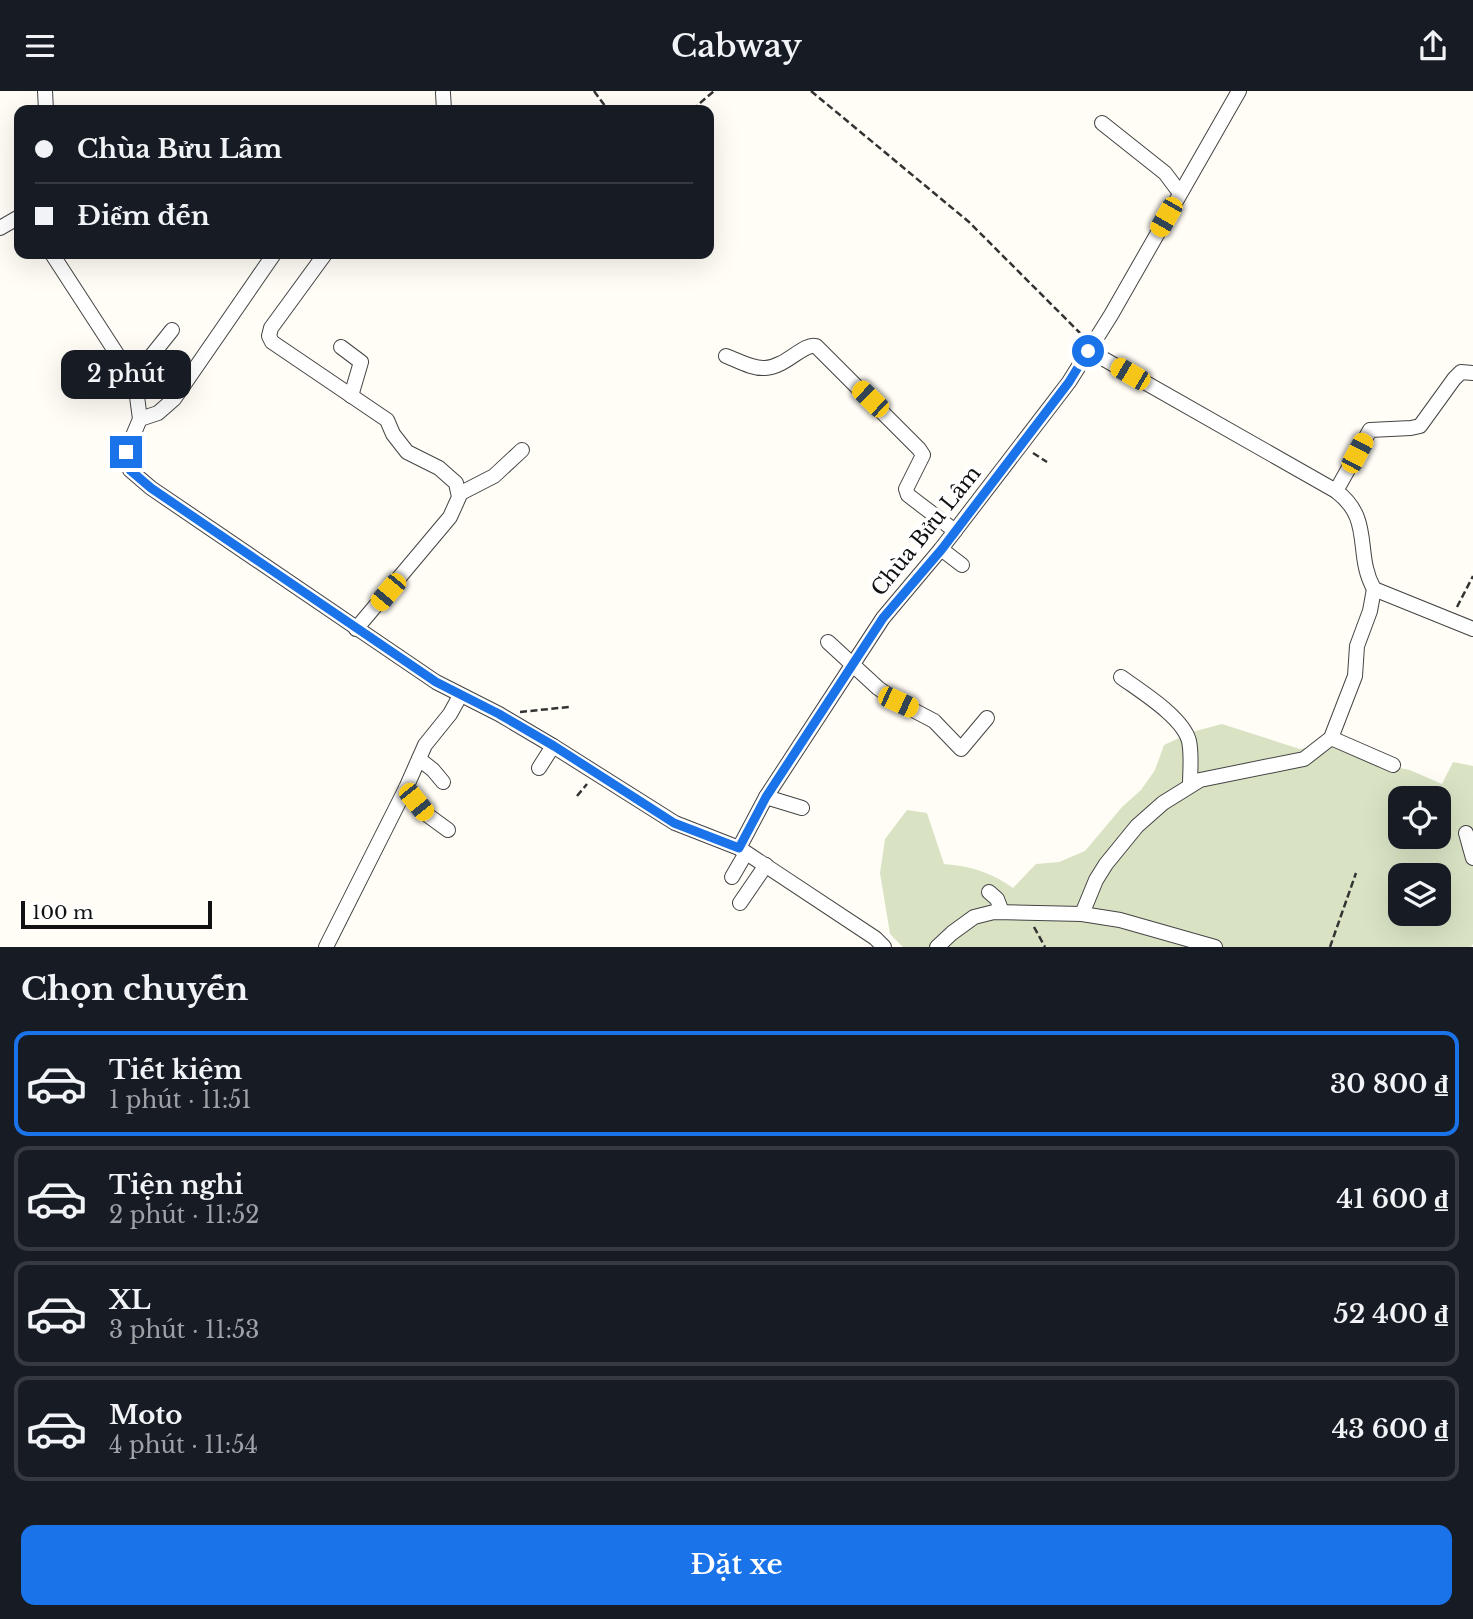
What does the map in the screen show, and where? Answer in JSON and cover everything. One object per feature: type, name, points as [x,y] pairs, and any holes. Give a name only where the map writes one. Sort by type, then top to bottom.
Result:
[{"type":"street","name":"Chùa Bửu Lâm","points":[[732,877],[766,797],[883,618],[942,549],[1069,382],[1239,91]]},
{"type":"street","points":[[443,93],[444,105]]},
{"type":"street","points":[[1102,123],[1165,173],[1180,193]]},
{"type":"street","points":[[55,259],[136,389],[140,419],[126,452],[130,470],[151,488],[356,629],[460,696],[499,714],[554,746],[674,823],[743,851],[875,938],[884,947]]},
{"type":"street","points":[[140,419],[158,413],[174,399],[271,259]]},
{"type":"street","points":[[321,259],[271,328],[269,337],[272,342],[387,420],[401,447],[439,468],[456,483],[459,494],[450,517],[356,629]]},
{"type":"street","points":[[132,380],[172,330]]},
{"type":"street","points":[[726,356],[760,368],[768,368],[792,359],[805,347],[816,346],[919,449],[923,455],[906,489],[908,495],[955,531]]},
{"type":"street","points":[[341,347],[361,362],[351,396]]},
{"type":"street","points":[[1082,914],[1096,880],[1130,833],[1163,803],[1190,785],[1213,776],[1304,759],[1331,738],[1355,676],[1357,646],[1370,611],[1374,589],[1367,569],[1358,515],[1353,506],[1336,491],[1090,348]]},
{"type":"street","points":[[1336,491],[1370,430],[1420,426],[1454,379],[1461,372],[1473,373]]},
{"type":"street","points":[[459,494],[494,476],[522,450]]},
{"type":"street","points":[[942,549],[962,565]]},
{"type":"street","points":[[1374,589],[1473,629]]},
{"type":"street","points":[[828,642],[878,688],[934,721],[961,749],[987,718]]},
{"type":"street","points":[[1121,677],[1158,704],[1178,723],[1188,738],[1191,754],[1190,785]]},
{"type":"street","points":[[326,947],[407,788],[425,745],[450,714],[460,696]]},
{"type":"street","points":[[1331,738],[1393,765]]},
{"type":"street","points":[[539,768],[554,746]]},
{"type":"street","points":[[419,759],[443,782]]},
{"type":"street","points":[[407,788],[426,814],[448,830]]},
{"type":"street","points":[[766,797],[802,808]]},
{"type":"street","points":[[1466,833],[1473,858]]},
{"type":"street","points":[[740,903],[766,865]]},
{"type":"street","points":[[989,892],[997,899],[1002,912]]},
{"type":"street","points":[[937,947],[974,917],[1002,912],[1025,912],[1082,914],[1121,920],[1214,947]]},
{"type":"path","points":[[698,105],[714,91]]},
{"type":"path","points":[[811,91],[969,222],[1090,348]]},
{"type":"path","points":[[1021,445],[1047,462]]},
{"type":"path","points":[[1451,619],[1473,576]]},
{"type":"path","points":[[499,714],[569,707]]},
{"type":"path","points":[[577,796],[596,773]]},
{"type":"path","points":[[1330,947],[1356,873]]},
{"type":"path","points":[[1025,912],[1045,947]]},
{"type":"green space","points":[[1222,724],[1300,749],[1330,743],[1380,764],[1410,770],[1442,784],[1453,762],[1473,766],[1473,944],[1471,947],[903,947],[890,934],[880,873],[885,839],[907,810],[927,813],[944,864],[980,871],[1013,888],[1036,864],[1059,862],[1085,851],[1122,807],[1141,790],[1155,770],[1164,745],[1192,732]]},
{"type":"route","points":[[126,452],[130,470],[151,488],[436,682],[554,746],[674,823],[739,848],[766,797],[883,618],[942,549],[1069,382],[1088,351]]}]
